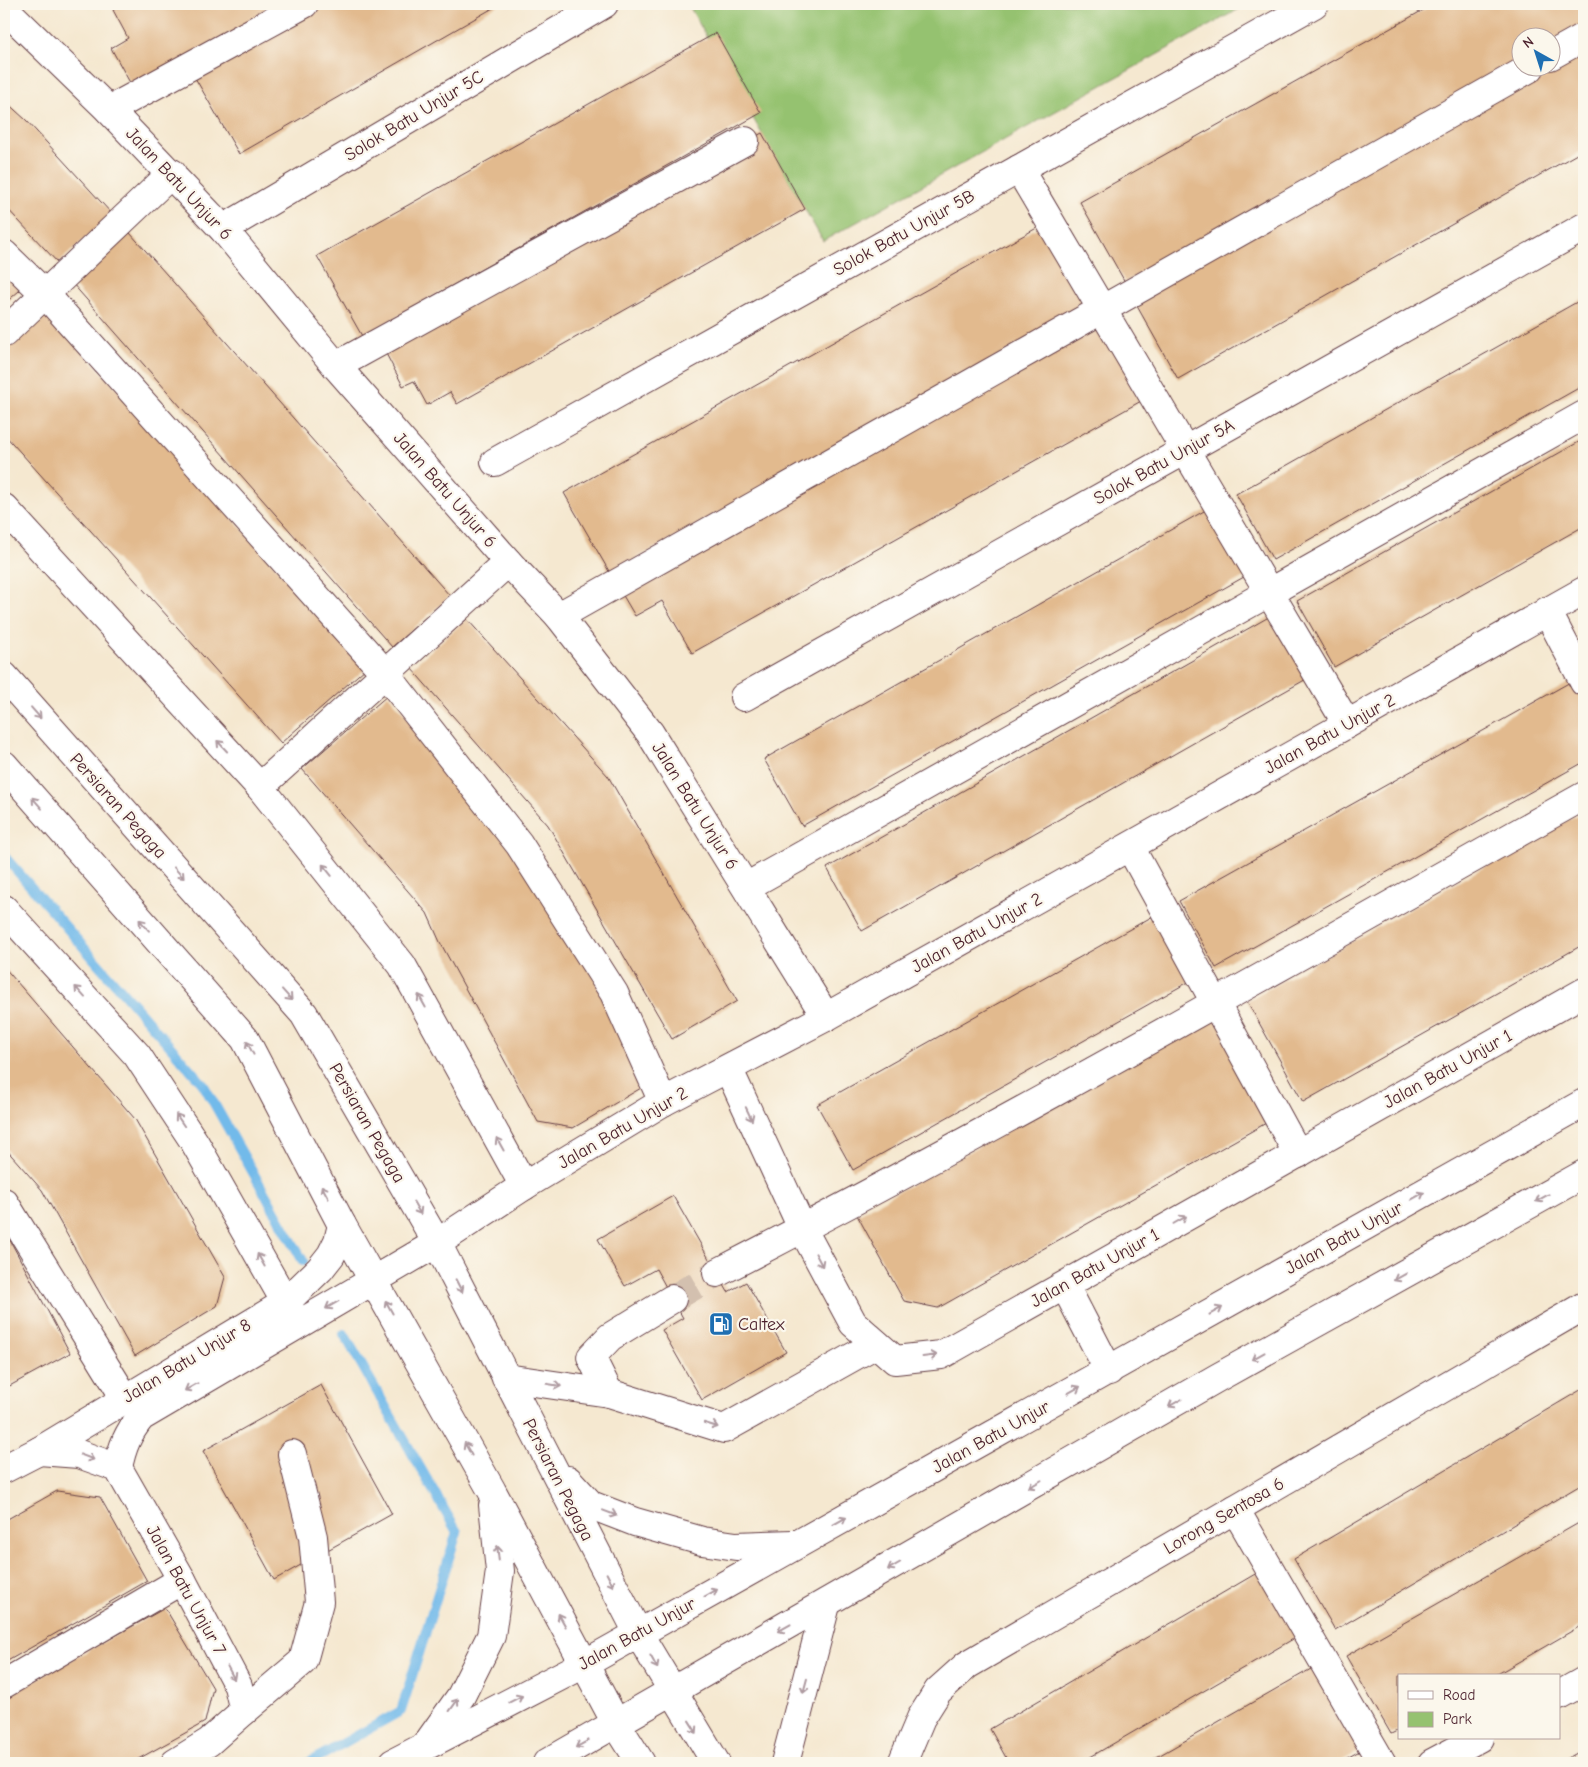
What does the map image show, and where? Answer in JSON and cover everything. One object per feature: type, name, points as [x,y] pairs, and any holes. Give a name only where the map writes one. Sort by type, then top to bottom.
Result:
[{"type":"street","points":[[109,110],[304,4]]},
{"type":"street","name":"Solok Batu Unjur 5C","points":[[224,229],[604,4]]},
{"type":"street","name":"Solok Batu Unjur 5B","points":[[495,462],[1314,4]]},
{"type":"street","name":"Jalan Batu Unjur 6","points":[[4,8],[172,173],[224,229],[336,366],[508,562],[559,616],[650,733],[826,1017]]},
{"type":"street","points":[[1560,50],[1584,37]]},
{"type":"street","points":[[559,616],[1512,78]]},
{"type":"street","points":[[336,366],[745,140]]},
{"type":"street","points":[[1019,169],[1347,724]]},
{"type":"street","points":[[4,333],[172,173]]},
{"type":"street","name":"Solok Batu Unjur 5A","points":[[744,697],[1584,227]]},
{"type":"street","points":[[4,254],[45,294],[385,673],[519,844],[614,993],[663,1102]]},
{"type":"street","points":[[746,887],[1584,415]]},
{"type":"street","points":[[4,508],[260,787],[402,965],[524,1186]]},
{"type":"street","points":[[260,787],[508,562]]},
{"type":"street","name":"Jalan Batu Unjur 2","points":[[374,1280],[437,1243],[524,1186],[663,1102],[729,1070],[826,1017],[1584,591]]},
{"type":"street","points":[[1547,611],[1584,682]]},
{"type":"street","name":"Persiaran Pegaga","points":[[4,676],[304,1014],[437,1243],[638,1633],[670,1691],[716,1763]]},
{"type":"street","points":[[4,765],[245,1039],[342,1225],[492,1491],[586,1663],[617,1725],[641,1763]]},
{"type":"street","points":[[717,1273],[1216,1002],[1584,796]]},
{"type":"street","points":[[1130,846],[1298,1154]]},
{"type":"street","points":[[4,909],[137,1055],[195,1143],[291,1314]]},
{"type":"street","name":"Jalan Batu Unjur 1","points":[[729,1070],[802,1228],[853,1323],[896,1360],[941,1355],[1584,992]]},
{"type":"street","name":"Jalan Batu Unjur","points":[[393,1763],[586,1663],[1584,1103]]},
{"type":"street","points":[[547,1763],[617,1725],[670,1691],[826,1605],[1217,1378],[1584,1174]]},
{"type":"street","points":[[4,1202],[125,1398]]},
{"type":"street","name":"Jalan Batu Unjur 8","points":[[118,1468],[126,1440],[140,1417],[291,1314],[331,1255],[338,1241],[342,1225]]},
{"type":"street","name":"Jalan Batu Unjur 8","points":[[4,1469],[39,1451],[125,1398],[291,1314],[374,1280]]},
{"type":"street","points":[[1065,1286],[1108,1371]]},
{"type":"street","points":[[609,1393],[591,1357],[610,1337],[672,1299]]},
{"type":"street","name":"Lorong Sentosa 6","points":[[902,1763],[921,1718],[938,1690],[967,1665],[1584,1306]]},
{"type":"street","points":[[506,1378],[609,1393],[724,1429],[876,1344]]},
{"type":"street","points":[[39,1451],[79,1454],[118,1468]]},
{"type":"street","points":[[175,1763],[208,1742],[303,1661],[319,1602],[313,1537],[292,1454]]},
{"type":"street","points":[[548,1460],[591,1505],[635,1522],[702,1542],[728,1545],[798,1544]]},
{"type":"street","name":"Jalan Batu Unjur 7","points":[[118,1468],[182,1580],[238,1686],[244,1711]]},
{"type":"street","points":[[426,1745],[461,1696],[490,1636],[500,1571],[492,1491]]},
{"type":"street","points":[[1235,1509],[1382,1763]]},
{"type":"street","points":[[4,1684],[182,1580]]},
{"type":"street","points":[[785,1763],[826,1605]]},
{"type":"street","points":[[1560,1693],[1584,1681]]},
{"type":"street","points":[[1432,1763],[1475,1740]]},
{"type":"green space","points":[[688,4],[1248,4],[823,241]]},
{"type":"building","points":[[125,4],[289,4],[134,90],[111,48],[128,38],[113,10]]},
{"type":"building","points":[[320,4],[500,4],[239,154],[194,76]]},
{"type":"building","points":[[1434,4],[1584,4],[1584,26],[1560,39],[1560,28],[1510,28],[1510,67],[1125,282],[1080,202]]},
{"type":"building","points":[[716,33],[761,113],[362,336],[317,256]]},
{"type":"building","points":[[1584,44],[1584,150],[1178,379],[1133,299],[1524,78],[1560,78],[1560,58]]},
{"type":"building","points":[[4,100],[26,120],[112,214],[58,263],[4,205]]},
{"type":"building","points":[[762,133],[805,209],[457,404],[450,392],[427,405],[414,381],[403,386],[382,346]]},
{"type":"building","points":[[1051,220],[1097,301],[610,573],[564,493]]},
{"type":"building","points":[[130,233],[450,596],[392,647],[72,283]]},
{"type":"building","points":[[4,257],[27,284],[4,304]]},
{"type":"building","points":[[1584,298],[1584,385],[1273,560],[1236,494]]},
{"type":"building","points":[[47,311],[366,668],[281,743],[4,434],[4,350]]},
{"type":"building","points":[[1104,315],[1150,396],[692,653],[662,601],[635,616],[618,587]]},
{"type":"building","points":[[1584,439],[1584,526],[1334,667],[1297,601]]},
{"type":"building","points":[[1213,506],[1251,573],[802,826],[764,759]]},
{"type":"building","points":[[1274,614],[1310,677],[862,931],[827,868]]},
{"type":"building","points":[[467,619],[608,776],[737,1001],[672,1039],[548,825],[411,668]]},
{"type":"building","points":[[1574,680],[1584,698],[1584,762],[1216,968],[1179,901]]},
{"type":"building","points":[[388,695],[522,849],[653,1081],[573,1128],[538,1122],[440,942],[427,913],[302,769]]},
{"type":"building","points":[[1584,811],[1584,944],[1303,1102],[1247,1001]]},
{"type":"building","points":[[1155,915],[1192,980],[853,1170],[817,1105]]},
{"type":"building","points":[[4,967],[135,1119],[225,1277],[217,1306],[135,1356],[42,1190],[4,1147]]},
{"type":"building","points":[[1216,1014],[1275,1118],[938,1308],[904,1301],[857,1215]]},
{"type":"building","name":"Caltex","points":[[673,1196],[728,1292],[746,1282],[786,1352],[702,1400],[662,1330],[683,1318],[656,1269],[625,1286],[598,1239]]},
{"type":"building","points":[[4,1229],[70,1353],[4,1389]]},
{"type":"building","points":[[321,1385],[392,1514],[274,1580],[203,1451]]},
{"type":"building","points":[[1584,1388],[1584,1483],[1335,1630],[1294,1559]]},
{"type":"building","points":[[57,1491],[100,1497],[147,1581],[4,1663],[4,1521]]},
{"type":"building","points":[[1584,1520],[1584,1624],[1497,1674],[1398,1674],[1398,1730],[1391,1734],[1346,1656]]},
{"type":"building","points":[[1262,1570],[1300,1635],[1080,1763],[1009,1763],[990,1729]]},
{"type":"building","points":[[165,1608],[213,1688],[205,1722],[131,1763],[4,1763],[4,1698]]},
{"type":"building","points":[[1318,1665],[1365,1748],[1338,1763],[1146,1763]]},
{"type":"building","points":[[1584,1749],[1584,1763],[1559,1763]]},
{"type":"waterway","points":[[4,856],[203,1084],[303,1261]]},
{"type":"waterway","points":[[308,1763],[401,1711],[457,1532],[344,1334]]},
{"type":"tunnel","points":[[672,1299],[717,1273]]},
{"type":"place","name":"Caltex","points":[[721,1324]]}]
